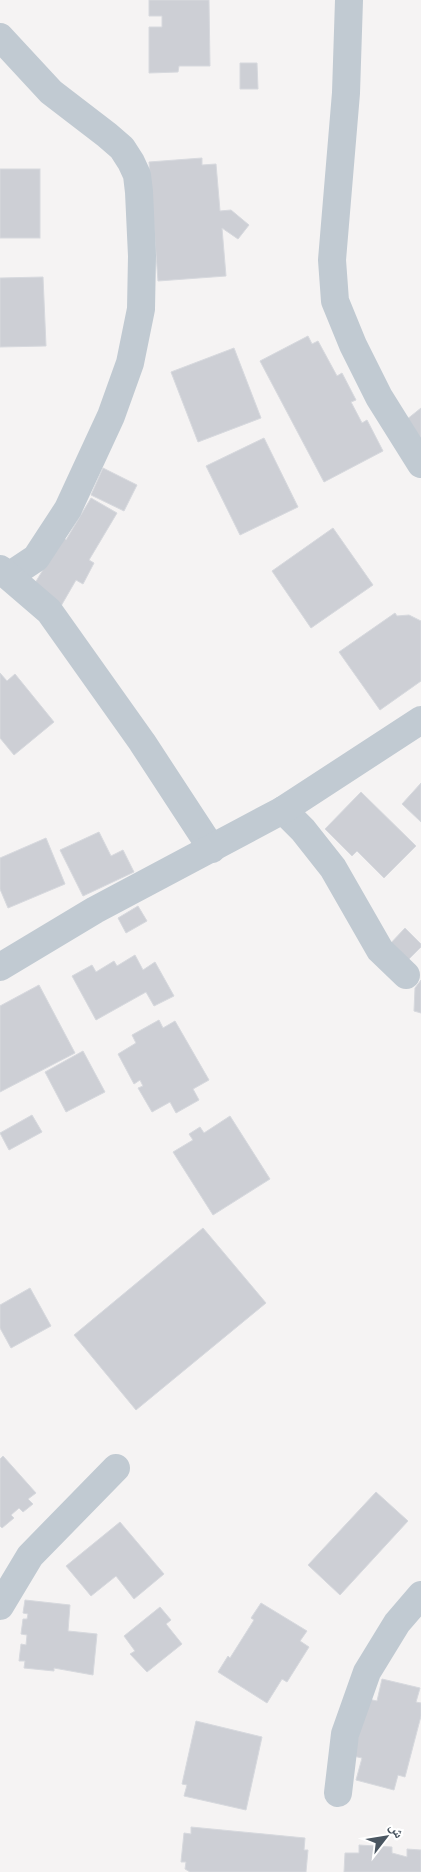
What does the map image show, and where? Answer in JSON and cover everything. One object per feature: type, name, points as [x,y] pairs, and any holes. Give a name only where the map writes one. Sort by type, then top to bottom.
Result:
[{"type":"street","points":[[349,0],[346,93],[332,260],[335,301],[353,345],[379,397],[421,464]]},
{"type":"street","points":[[0,37],[51,92],[122,148],[131,162],[138,184],[142,256],[141,309],[130,364],[111,416],[68,509],[36,558],[5,572],[49,611],[142,742],[212,849]]},
{"type":"street","points":[[0,967],[94,910],[283,810],[421,720]]},
{"type":"street","points":[[283,810],[303,830],[333,868],[380,950],[406,975]]},
{"type":"street","points":[[0,1606],[30,1556],[116,1468]]},
{"type":"street","points":[[338,1793],[345,1734],[367,1672],[397,1623],[421,1595]]},
{"type":"building","points":[[149,0],[209,0],[210,66],[179,66],[178,72],[149,73],[149,27],[162,27],[162,16],[149,16]]},
{"type":"building","points":[[240,63],[257,63],[258,89],[240,89]]},
{"type":"building","points":[[202,158],[202,165],[216,164],[220,211],[231,210],[249,225],[238,239],[222,228],[226,276],[158,281],[149,162]]},
{"type":"building","points":[[0,169],[40,169],[40,238],[0,238]]},
{"type":"building","points":[[43,277],[46,346],[0,347],[0,278]]},
{"type":"building","points":[[308,336],[312,344],[318,341],[337,376],[342,373],[356,400],[351,402],[362,423],[367,420],[383,451],[324,482],[260,361]]},
{"type":"building","points":[[234,348],[261,418],[198,442],[171,372]]},
{"type":"building","points":[[421,408],[421,441],[406,420]]},
{"type":"building","points":[[264,438],[298,507],[240,535],[206,466]]},
{"type":"building","points":[[103,468],[137,485],[124,511],[91,495]]},
{"type":"building","points":[[91,498],[117,513],[89,560],[94,563],[83,584],[76,580],[61,606],[32,588],[63,537],[66,540]]},
{"type":"building","points":[[333,528],[373,585],[311,628],[272,571]]},
{"type":"building","points":[[395,613],[397,616],[409,615],[421,621],[421,681],[380,710],[339,652]]},
{"type":"building","points":[[0,673],[7,681],[15,674],[54,722],[14,755],[0,738]]},
{"type":"building","points":[[421,783],[421,822],[402,804]]},
{"type":"building","points":[[361,792],[416,846],[384,878],[357,851],[352,856],[325,829]]},
{"type":"building","points":[[99,832],[111,856],[123,850],[134,872],[83,896],[60,850]]},
{"type":"building","points":[[46,838],[65,884],[8,908],[0,889],[0,858]]},
{"type":"building","points":[[138,906],[147,921],[126,933],[118,918]]},
{"type":"building","points":[[405,928],[421,944],[421,947],[406,962],[389,945]]},
{"type":"building","points":[[135,955],[143,970],[155,962],[174,996],[154,1006],[146,992],[96,1020],[72,976],[92,965],[96,972],[114,961],[117,966]]},
{"type":"building","points":[[421,980],[421,1013],[414,1011],[415,988]]},
{"type":"building","points":[[39,985],[75,1053],[0,1092],[0,1006]]},
{"type":"building","points":[[159,1020],[163,1028],[175,1021],[209,1080],[193,1089],[199,1100],[176,1113],[170,1102],[152,1112],[138,1088],[143,1086],[140,1080],[134,1084],[118,1054],[136,1043],[132,1035]]},
{"type":"building","points":[[83,1051],[105,1092],[66,1112],[45,1072]]},
{"type":"building","points":[[32,1115],[42,1132],[9,1150],[0,1133]]},
{"type":"building","points":[[230,1116],[270,1179],[213,1215],[173,1152],[193,1140],[189,1134],[200,1127],[204,1133]]},
{"type":"building","points":[[203,1228],[266,1303],[136,1410],[74,1335]]},
{"type":"building","points":[[30,1288],[51,1326],[11,1348],[0,1328],[0,1305]]},
{"type":"building","points":[[3,1456],[36,1493],[28,1499],[33,1504],[23,1512],[19,1508],[11,1515],[14,1518],[2,1528],[0,1526],[0,1459]]},
{"type":"building","points":[[376,1492],[408,1521],[340,1595],[308,1565]]},
{"type":"building","points":[[120,1522],[164,1574],[134,1599],[116,1576],[91,1596],[66,1566]]},
{"type":"building","points":[[25,1600],[70,1605],[68,1631],[97,1634],[93,1675],[54,1668],[54,1671],[24,1668],[25,1661],[19,1661],[21,1644],[26,1645],[27,1635],[21,1634],[23,1619],[27,1619],[28,1614],[23,1613]]},
{"type":"building","points":[[261,1603],[307,1631],[300,1641],[309,1647],[287,1682],[282,1679],[267,1703],[218,1672],[228,1656],[230,1658],[254,1620],[251,1618]]},
{"type":"building","points":[[160,1607],[171,1620],[166,1624],[182,1644],[147,1672],[130,1654],[135,1651],[124,1636]]},
{"type":"building","points":[[382,1679],[420,1688],[416,1702],[421,1703],[421,1716],[405,1777],[398,1775],[394,1790],[356,1780],[362,1758],[353,1756],[368,1699],[377,1701]]},
{"type":"building","points":[[196,1721],[262,1737],[246,1810],[184,1796],[187,1785],[182,1784]]},
{"type":"building","points":[[191,1827],[305,1838],[304,1850],[308,1850],[306,1872],[190,1872],[185,1869],[186,1862],[181,1862],[184,1833],[191,1834]]},
{"type":"building","points":[[359,1845],[392,1847],[392,1853],[407,1857],[407,1849],[421,1850],[421,1872],[344,1872],[345,1853],[359,1853]]}]
